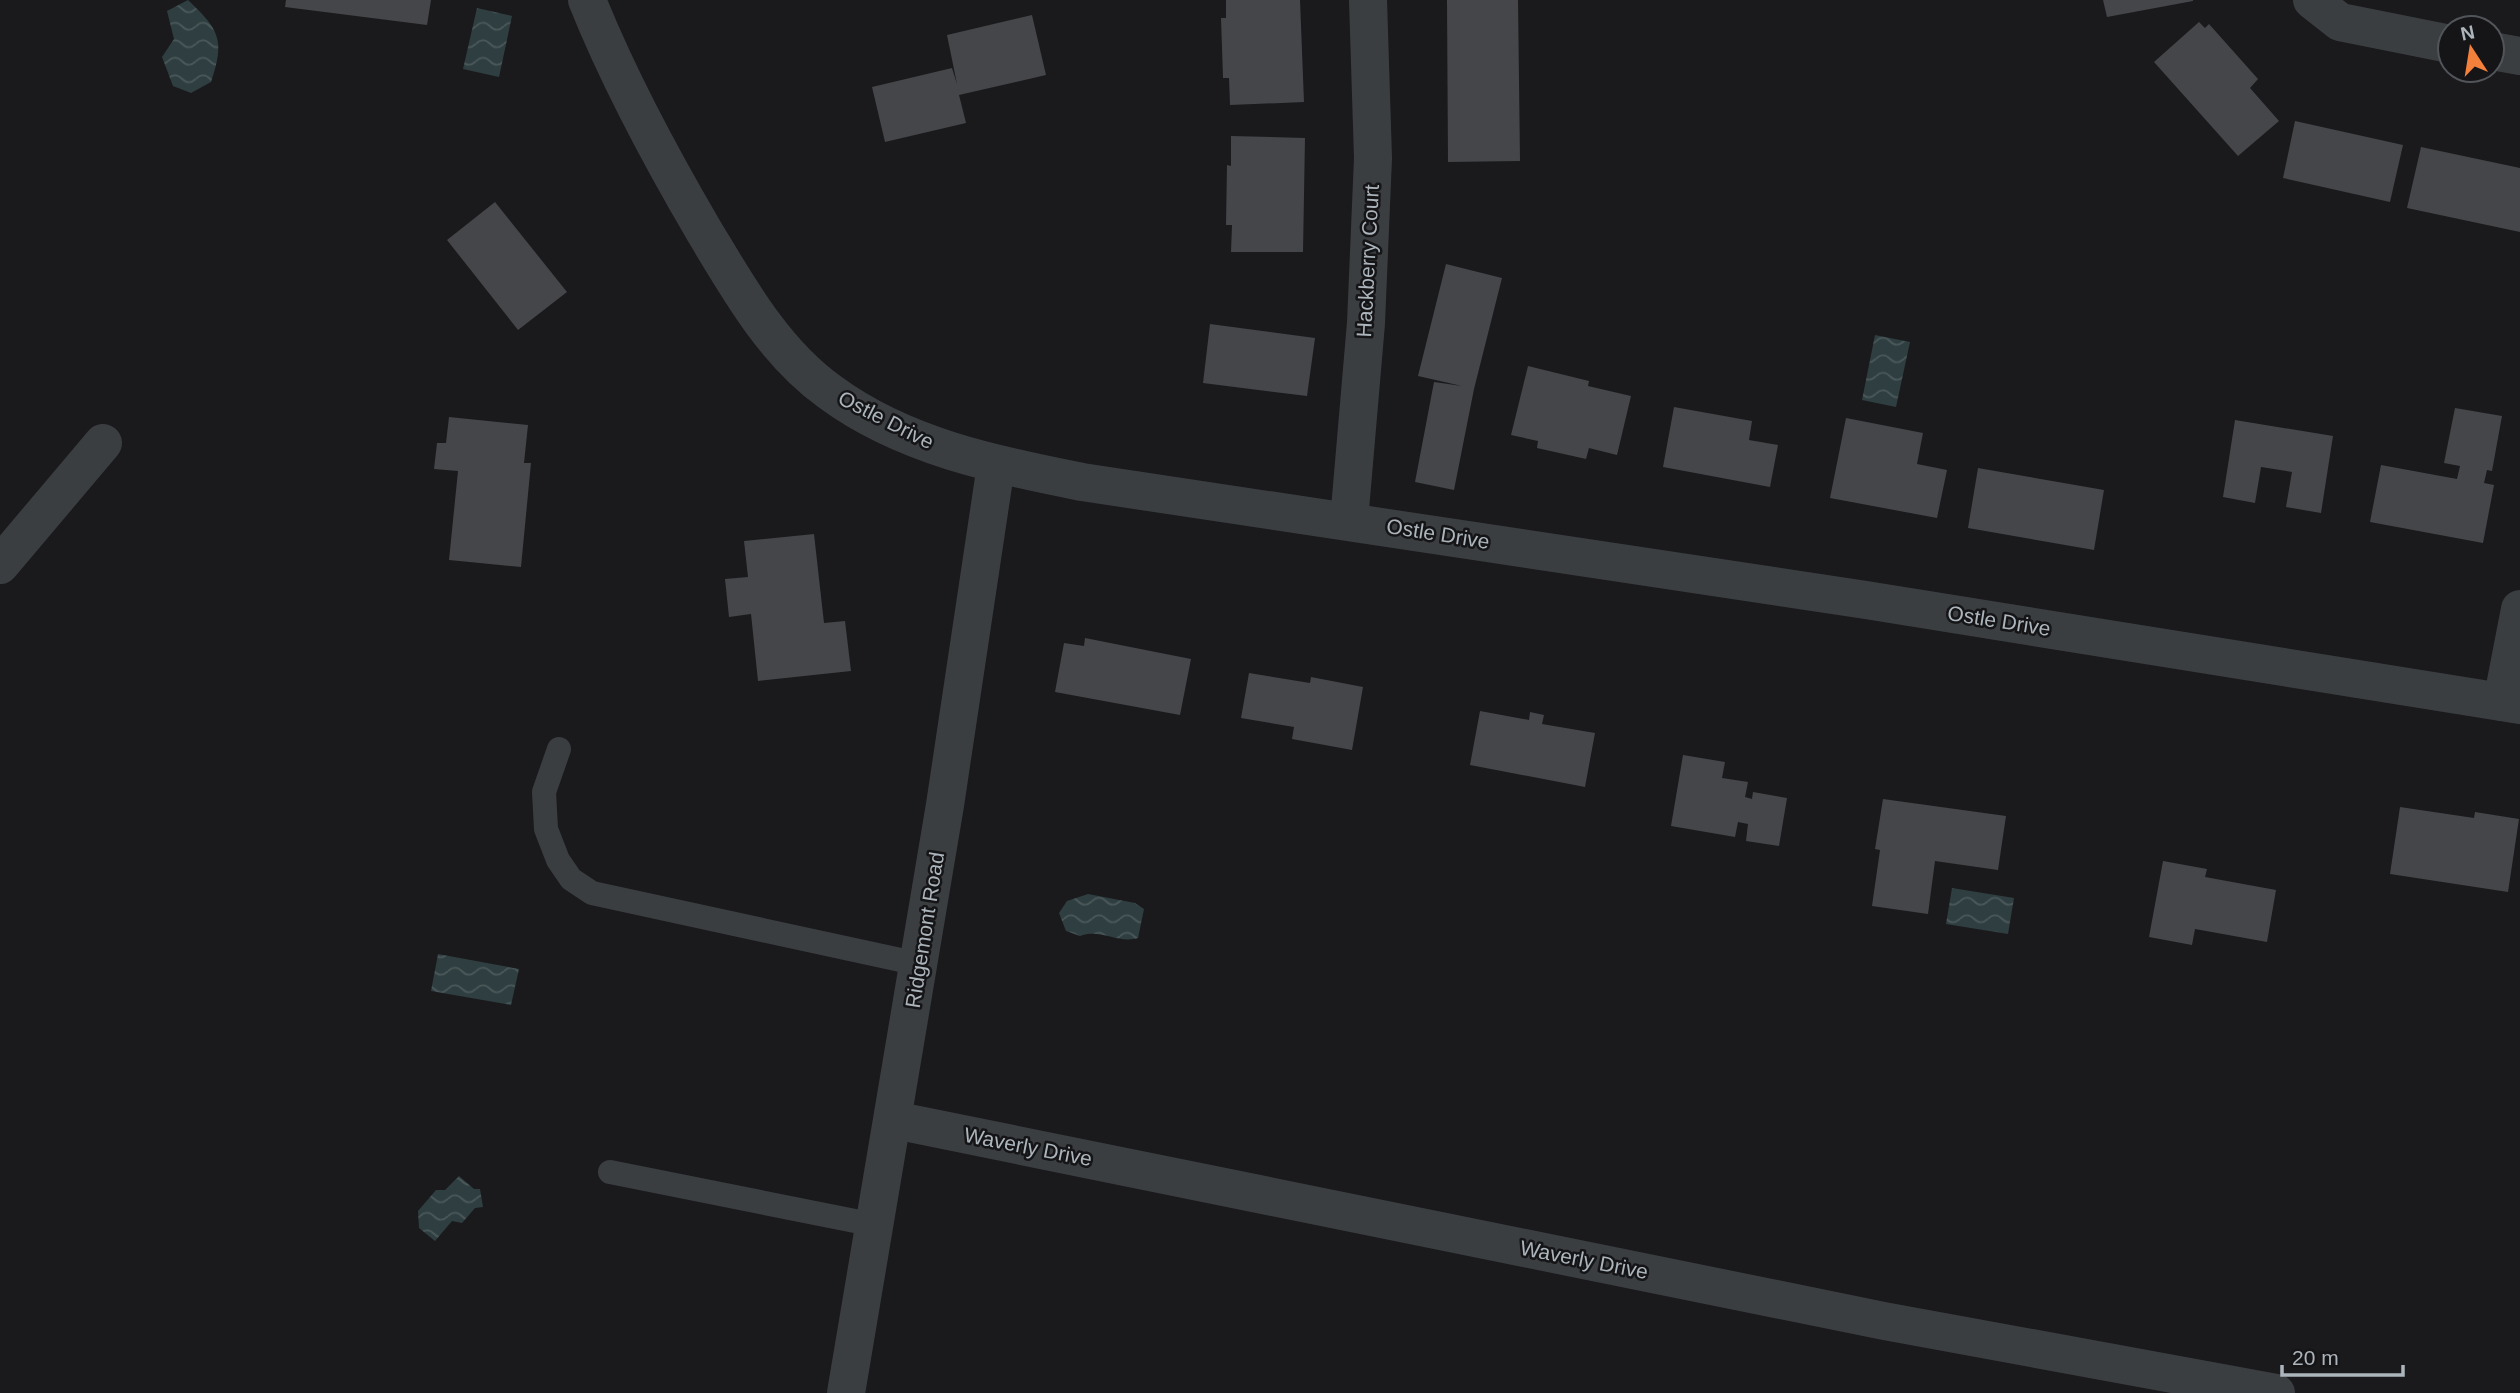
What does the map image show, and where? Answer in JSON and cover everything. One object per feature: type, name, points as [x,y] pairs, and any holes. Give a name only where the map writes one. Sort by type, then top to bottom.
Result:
[{"type":"street","name":"Ostle Drive","points":[[587,0],[606,47],[663,162],[744,298],[792,360],[830,392],[872,418],[943,449],[996,465],[1082,482],[1349,521],[2511,704]]},
{"type":"street","name":"Hackberry Court","points":[[1349,521],[1366,323],[1373,159],[1368,0]]},
{"type":"street","points":[[2312,0],[2340,22],[2436,41]]},
{"type":"street","points":[[0,565],[103,443]]},
{"type":"street","name":"Ridgemont Road","points":[[846,1393],[894,1120],[996,465]]},
{"type":"street","points":[[2511,704],[2520,609]]},
{"type":"street","name":"Waverly Drive","points":[[894,1120],[1884,1321],[2276,1393]]},
{"type":"lane","points":[[559,749],[544,792],[546,829],[558,860],[571,879],[593,893],[919,964]]},
{"type":"lane","points":[[610,1172],[875,1225]]},
{"type":"water","points":[[188,0],[213,28],[218,46],[211,82],[191,93],[173,86],[162,57],[174,39],[167,11]]},
{"type":"water","points":[[477,8],[512,16],[499,77],[463,69]]},
{"type":"water","points":[[1875,335],[1910,342],[1896,407],[1862,400]]},
{"type":"water","points":[[1952,888],[2014,898],[2008,934],[1946,924]]},
{"type":"water","points":[[1088,894],[1135,903],[1144,909],[1138,938],[1123,939],[1095,934],[1080,936],[1066,931],[1059,913],[1067,901]]},
{"type":"water","points":[[438,954],[519,969],[511,1005],[431,991]]},
{"type":"water","points":[[459,1176],[474,1189],[480,1189],[483,1207],[475,1208],[462,1223],[452,1221],[435,1241],[419,1228],[418,1211],[436,1190],[445,1190]]},
{"type":"building","points":[[286,0],[431,0],[427,25],[285,7]]},
{"type":"building","points":[[1226,0],[1300,0],[1304,102],[1230,105],[1229,78],[1223,78],[1221,18],[1226,18]]},
{"type":"building","points":[[1447,0],[1518,0],[1520,161],[1448,162]]},
{"type":"building","points":[[2103,0],[2193,0],[2193,1],[2107,17]]},
{"type":"building","points":[[1032,15],[1046,75],[959,95],[966,123],[885,142],[872,87],[952,68],[957,84],[947,35]]},
{"type":"building","points":[[2199,22],[2205,28],[2209,24],[2258,79],[2250,88],[2279,121],[2238,156],[2154,62]]},
{"type":"building","points":[[2295,121],[2403,145],[2390,202],[2283,178]]},
{"type":"building","points":[[1231,136],[1305,138],[1303,252],[1231,252],[1232,225],[1226,225],[1227,165],[1231,166]]},
{"type":"building","points":[[2421,147],[2520,168],[2520,232],[2407,208]]},
{"type":"building","points":[[495,202],[567,292],[518,330],[447,240]]},
{"type":"building","points":[[1446,264],[1502,278],[1474,389],[1454,490],[1415,482],[1434,382],[1462,386],[1418,376]]},
{"type":"building","points":[[1210,324],[1315,338],[1307,396],[1203,383]]},
{"type":"building","points":[[1528,366],[1589,381],[1588,386],[1631,396],[1617,455],[1589,448],[1586,459],[1537,448],[1538,441],[1511,435]]},
{"type":"building","points":[[1674,407],[1752,421],[1749,440],[1778,445],[1770,487],[1663,467]]},
{"type":"building","points":[[2455,408],[2502,416],[2492,471],[2487,470],[2484,483],[2494,485],[2483,543],[2370,522],[2381,465],[2457,479],[2460,466],[2444,463]]},
{"type":"building","points":[[449,417],[528,425],[524,463],[531,463],[521,567],[449,560],[458,471],[434,469],[437,443],[446,443]]},
{"type":"building","points":[[1846,418],[1923,433],[1917,464],[1947,470],[1937,518],[1830,498]]},
{"type":"building","points":[[2235,420],[2333,436],[2321,513],[2286,507],[2292,472],[2261,467],[2255,503],[2223,497]]},
{"type":"building","points":[[1978,468],[2104,490],[2094,550],[1968,528]]},
{"type":"building","points":[[814,534],[824,623],[845,621],[851,671],[758,681],[751,614],[729,617],[725,579],[748,577],[744,541]]},
{"type":"building","points":[[1085,638],[1191,659],[1180,715],[1055,692],[1064,643],[1084,646]]},
{"type":"building","points":[[1249,673],[1310,683],[1311,677],[1363,687],[1352,750],[1292,739],[1294,727],[1241,718]]},
{"type":"building","points":[[1480,711],[1529,720],[1530,712],[1544,715],[1542,724],[1595,733],[1585,787],[1470,765]]},
{"type":"building","points":[[1683,755],[1725,762],[1722,778],[1748,782],[1745,797],[1752,799],[1753,792],[1787,798],[1779,846],[1746,841],[1748,824],[1738,822],[1735,837],[1671,826]]},
{"type":"building","points":[[1883,799],[2006,816],[1998,870],[1935,861],[1928,914],[1872,906],[1880,850],[1875,849]]},
{"type":"building","points":[[2400,807],[2474,818],[2475,812],[2519,819],[2508,892],[2390,874]]},
{"type":"building","points":[[2163,861],[2207,869],[2205,877],[2276,890],[2267,942],[2195,929],[2192,945],[2149,937]]}]
